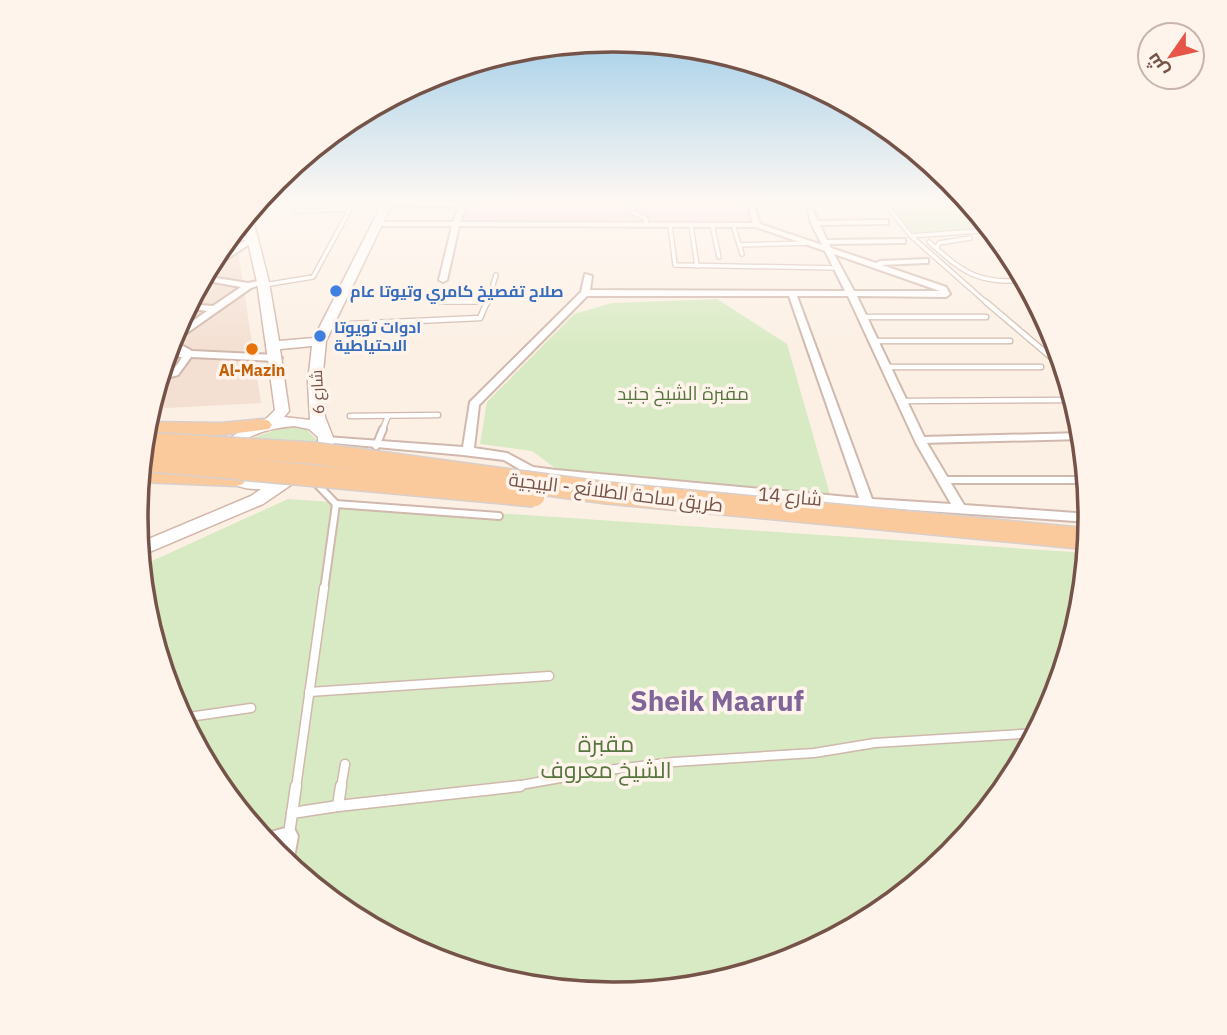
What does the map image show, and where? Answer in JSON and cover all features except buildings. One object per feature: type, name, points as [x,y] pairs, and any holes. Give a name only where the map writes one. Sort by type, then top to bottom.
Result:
[{"type":"main road","points":[[157,428],[221,429],[267,424]]},
{"type":"main road","name":"طريق ساحة الطلائع - البيجية","points":[[154,444],[312,453],[607,493],[1078,538]]},
{"type":"main road","name":"طريق ساحة الطلائع - البيجية","points":[[152,460],[208,463],[460,491],[794,513],[1078,538]]},
{"type":"main road","points":[[150,476],[240,480]]},
{"type":"street","points":[[212,518],[244,492],[245,485],[224,466],[229,448],[249,431],[279,416],[282,405],[256,250]]},
{"type":"street","name":"شارع 6","points":[[324,435],[317,417],[315,382],[319,341],[363,250]]},
{"type":"street","points":[[443,280],[450,250]]},
{"type":"street","points":[[824,250],[852,295],[940,480],[960,509]]},
{"type":"street","points":[[585,293],[947,293],[836,250]]},
{"type":"street","points":[[872,264],[925,261]]},
{"type":"street","points":[[468,453],[474,404],[585,293],[587,276]]},
{"type":"street","points":[[214,280],[248,286],[263,284]]},
{"type":"street","points":[[190,327],[248,286]]},
{"type":"street","points":[[792,294],[867,503]]},
{"type":"street","points":[[199,307],[213,309]]},
{"type":"street","points":[[178,354],[275,352],[319,341]]},
{"type":"street","points":[[181,348],[188,354]]},
{"type":"street","points":[[171,375],[179,371],[188,354]]},
{"type":"street","points":[[149,546],[257,500],[317,461],[324,450],[324,435],[305,422],[267,424]]},
{"type":"street","name":"شارع 14","points":[[324,435],[376,446],[488,453],[507,457],[530,470],[556,474],[867,503],[1078,518]]},
{"type":"street","points":[[240,480],[260,483],[299,473]]},
{"type":"street","points":[[278,839],[289,836],[287,848]]},
{"type":"lane","points":[[263,284],[313,277],[328,250]]},
{"type":"lane","points":[[673,250],[675,265],[837,268]]},
{"type":"lane","points":[[695,250],[697,266]]},
{"type":"lane","points":[[718,250],[719,257]]},
{"type":"lane","points":[[928,250],[1049,355]]},
{"type":"lane","points":[[940,250],[979,280],[996,283],[1014,281]]},
{"type":"lane","points":[[326,326],[476,319],[483,316],[496,275]]},
{"type":"lane","points":[[430,302],[487,302]]},
{"type":"lane","points":[[863,317],[986,317]]},
{"type":"lane","points":[[874,341],[1010,341]]},
{"type":"lane","points":[[887,367],[1041,367]]},
{"type":"lane","points":[[903,401],[1064,400]]},
{"type":"lane","points":[[350,416],[438,415]]},
{"type":"lane","points":[[376,446],[388,416]]},
{"type":"lane","points":[[921,440],[1072,436]]},
{"type":"lane","points":[[299,473],[336,504],[499,516]]},
{"type":"lane","points":[[940,480],[1077,480]]},
{"type":"lane","points":[[289,836],[336,504]]},
{"type":"lane","points":[[309,692],[549,676]]},
{"type":"lane","points":[[193,716],[251,708]]},
{"type":"lane","points":[[292,813],[521,786],[600,771],[674,762],[814,753],[875,743],[1025,734]]},
{"type":"lane","points":[[338,806],[345,764]]},
{"type":"shaded area","points":[[233,250],[238,250],[261,403],[161,408],[173,368],[196,312]]},
{"type":"green space","name":"مقبرة الشيخ جنيد","points":[[717,299],[787,344],[831,498],[567,477],[532,451],[480,444],[487,402],[574,314],[612,303]]},
{"type":"green space","points":[[285,427],[306,429],[317,440],[311,455],[300,464],[290,469],[240,453],[252,438]]},
{"type":"green space","name":"مقبرة الشيخ معروف","points":[[288,499],[1078,552],[1063,638],[1031,723],[982,801],[942,846],[897,886],[819,935],[734,967],[644,982],[553,979],[464,958],[408,935],[381,920],[355,904],[307,867],[245,801],[196,723],[164,638],[150,562]]},
{"type":"place","name":"صلاح تفصيخ كامري وتيوتا عام","points":[[336,291]]},
{"type":"place","name":"ادوات تويوتا الاحتياطية","points":[[320,336]]},
{"type":"place","name":"Al-Mazin","points":[[252,349]]},
{"type":"district","name":"Sheik Maaruf","points":[[717,701]]}]
